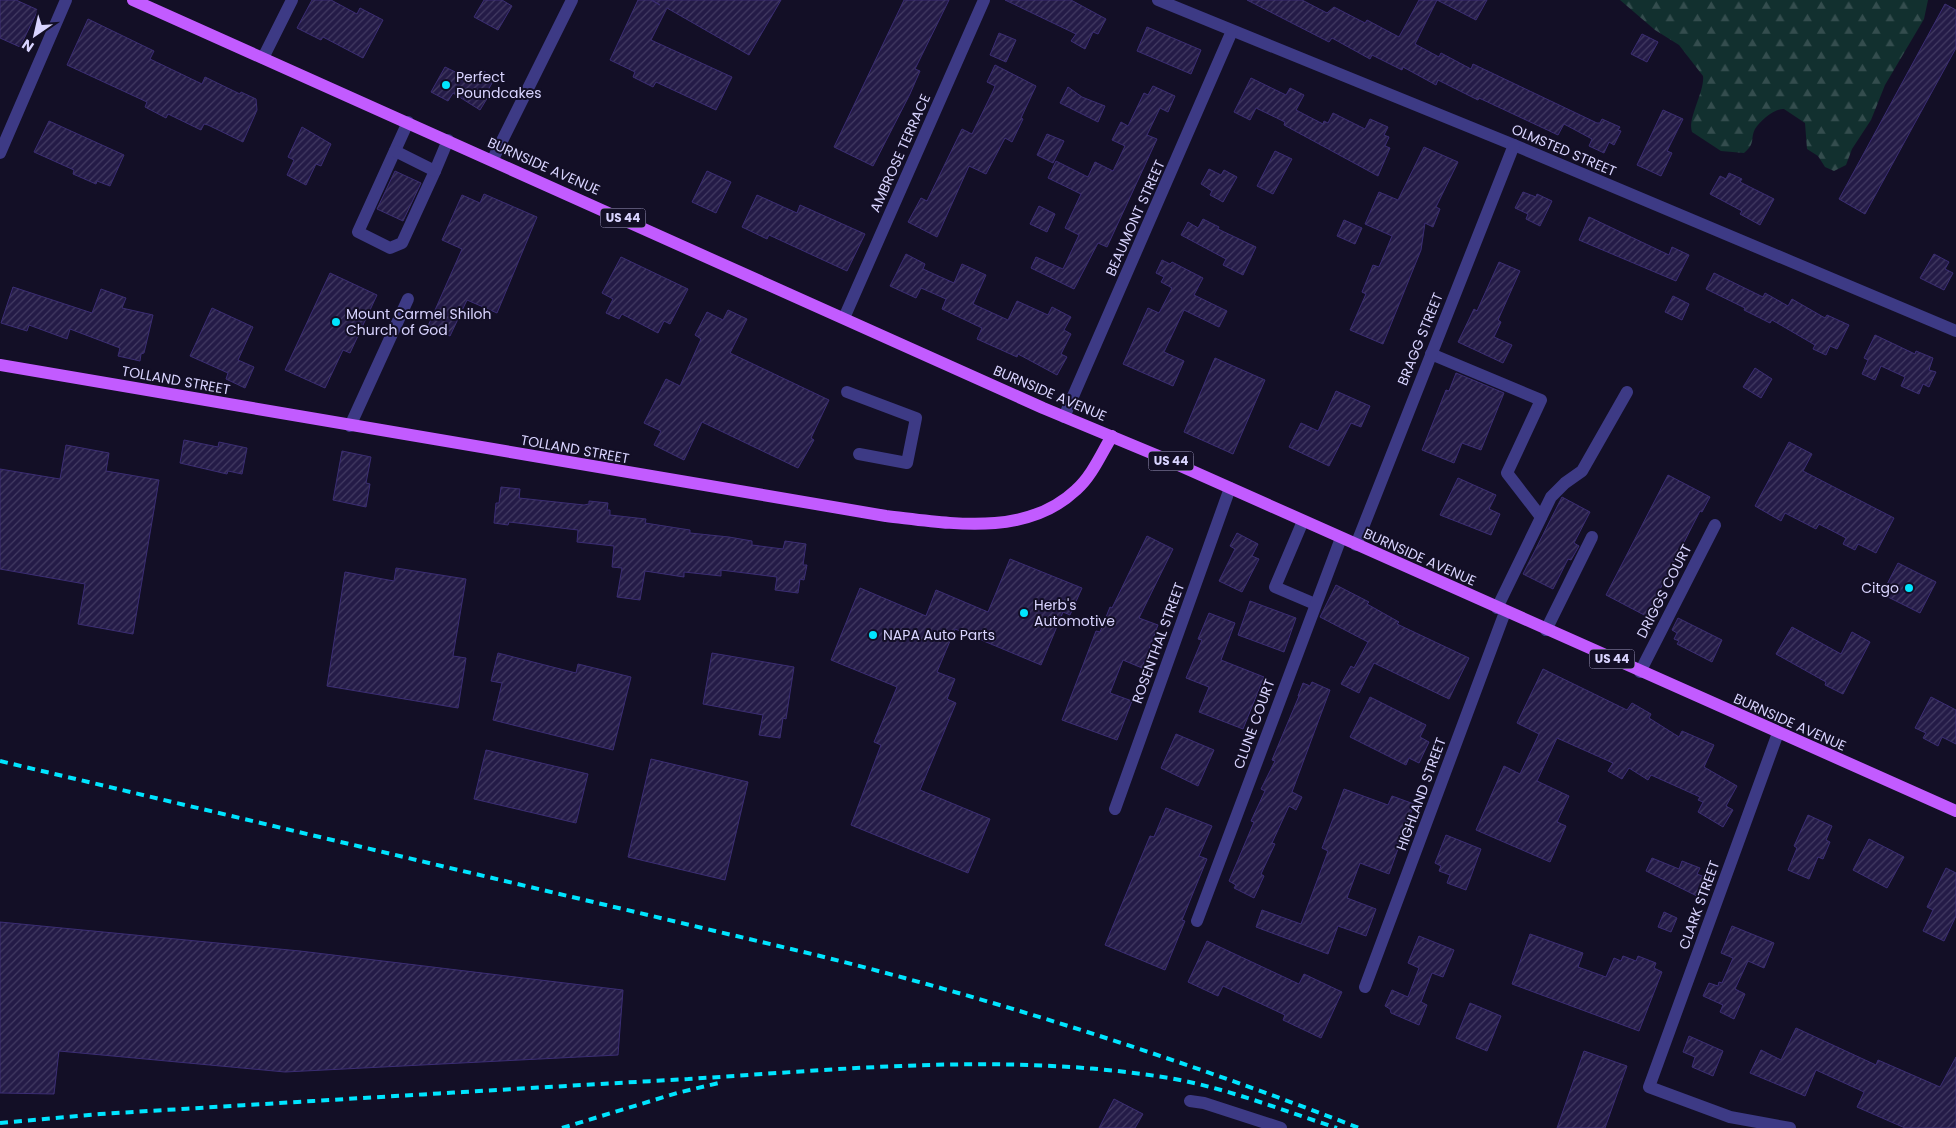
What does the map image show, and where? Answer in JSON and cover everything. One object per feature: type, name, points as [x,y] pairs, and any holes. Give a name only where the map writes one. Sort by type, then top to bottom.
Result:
[{"type":"main road","name":"BURNSIDE AVENUE","points":[[133,0],[493,159],[1064,417],[1230,488],[1956,811]]},
{"type":"main road","name":"TOLLAND STREET","points":[[0,365],[886,516],[969,525],[1009,522],[1051,508],[1076,491],[1089,476],[1112,436]]},
{"type":"street","points":[[0,153],[66,0]]},
{"type":"street","points":[[263,58],[292,0]]},
{"type":"street","points":[[493,159],[572,0]]},
{"type":"street","name":"AMBROSE TERRACE","points":[[844,318],[984,0]]},
{"type":"street","name":"OLMSTED STREET","points":[[1158,0],[1514,145],[1956,331]]},
{"type":"street","name":"BEAUMONT STREET","points":[[1064,417],[1232,31]]},
{"type":"street","points":[[408,122],[358,232],[390,248],[402,243],[448,140]]},
{"type":"street","name":"BRAGG STREET","points":[[1356,544],[1514,145]]},
{"type":"street","points":[[395,151],[435,171]]},
{"type":"street","points":[[350,426],[408,300]]},
{"type":"street","points":[[1431,354],[1541,400],[1506,473],[1541,516]]},
{"type":"street","points":[[847,392],[916,418],[908,463],[859,454]]},
{"type":"street","name":"HIGHLAND STREET","points":[[1365,986],[1501,610],[1541,516],[1551,497],[1565,483],[1582,471],[1627,392]]},
{"type":"street","name":"ROSENTHAL STREET","points":[[1115,809],[1230,488]]},
{"type":"street","points":[[1303,521],[1275,587],[1315,604]]},
{"type":"street","name":"DRIGGS COURT","points":[[1640,672],[1715,525]]},
{"type":"street","points":[[1546,630],[1592,537]]},
{"type":"street","name":"CLUNE COURT","points":[[1197,922],[1341,538]]},
{"type":"street","name":"CLARK STREET","points":[[1778,733],[1649,1087],[1730,1117],[1790,1128]]},
{"type":"street","points":[[1190,1101],[1204,1103],[1281,1128]]},
{"type":"green space","points":[[1620,0],[1928,0],[1924,19],[1885,85],[1871,120],[1852,149],[1846,165],[1834,171],[1825,167],[1818,156],[1807,149],[1805,123],[1784,109],[1772,113],[1760,122],[1755,129],[1750,146],[1744,153],[1721,151],[1692,132],[1692,120],[1703,76],[1679,45],[1655,30]]},
{"type":"building","points":[[0,0],[16,0],[38,10],[20,47],[0,38]]},
{"type":"building","points":[[312,0],[331,0],[357,14],[360,8],[383,20],[363,58],[323,37],[321,40],[297,28]]},
{"type":"building","points":[[484,0],[502,0],[512,6],[498,30],[474,17]]},
{"type":"building","points":[[638,0],[651,0],[660,5],[652,0],[781,0],[749,55],[667,8],[651,40],[732,77],[716,110],[656,82],[653,87],[633,77],[635,72],[610,60]]},
{"type":"building","points":[[904,0],[949,0],[915,69],[920,71],[910,94],[873,166],[834,147]]},
{"type":"building","points":[[1005,0],[1071,0],[1106,19],[1098,34],[1093,32],[1085,49],[1071,41],[1076,34]]},
{"type":"building","points":[[1247,0],[1302,0],[1327,13],[1334,7],[1365,23],[1367,20],[1399,37],[1419,0],[1437,0],[1415,44],[1439,57],[1441,53],[1471,69],[1473,64],[1597,123],[1600,123],[1602,119],[1620,127],[1618,130],[1621,131],[1614,145],[1609,142],[1604,153],[1589,146],[1592,139],[1564,124],[1558,135],[1479,98],[1478,100],[1438,80],[1436,85],[1403,67],[1402,70],[1372,55],[1370,59],[1332,38],[1329,42]]},
{"type":"building","points":[[1437,0],[1487,0],[1476,20]]},
{"type":"building","points":[[1945,4],[1956,10],[1956,48],[1865,214],[1839,199]]},
{"type":"building","points":[[88,19],[154,51],[150,59],[202,84],[205,77],[240,94],[241,92],[256,99],[257,110],[243,142],[208,125],[204,124],[201,130],[168,114],[166,118],[145,107],[147,102],[67,65]]},
{"type":"building","points":[[1147,27],[1201,50],[1191,74],[1137,51]]},
{"type":"building","points":[[999,33],[1016,40],[1006,62],[990,55]]},
{"type":"building","points":[[1642,34],[1658,42],[1647,62],[1631,54]]},
{"type":"building","points":[[995,65],[1036,86],[1012,142],[1005,138],[986,174],[969,166],[937,237],[908,222],[921,198],[927,201],[962,129],[972,134],[995,86],[987,82]]},
{"type":"building","points":[[445,67],[474,81],[482,70],[495,78],[488,90],[491,92],[480,110],[453,93],[448,101],[431,92]]},
{"type":"building","points":[[1251,78],[1286,95],[1290,88],[1304,95],[1296,110],[1323,124],[1324,121],[1328,123],[1333,113],[1365,129],[1370,119],[1388,127],[1384,135],[1389,137],[1385,146],[1390,148],[1378,176],[1284,125],[1285,122],[1256,108],[1250,120],[1234,112]]},
{"type":"building","points":[[1153,86],[1175,96],[1168,112],[1160,108],[1147,135],[1157,139],[1107,247],[1098,243],[1074,289],[1031,268],[1036,257],[1063,269],[1079,235],[1065,228],[1081,194],[1048,178],[1056,161],[1088,177],[1095,162],[1113,171],[1125,146],[1112,140],[1121,122],[1128,126],[1144,93],[1148,95]]},
{"type":"building","points":[[1068,87],[1082,97],[1105,106],[1098,122],[1060,103]]},
{"type":"building","points":[[1663,110],[1683,119],[1667,151],[1672,153],[1661,176],[1637,165]]},
{"type":"building","points":[[49,121],[124,155],[110,186],[97,181],[96,184],[73,174],[74,170],[34,152]]},
{"type":"building","points":[[302,127],[331,144],[321,166],[316,164],[306,185],[287,175],[294,160],[288,157]]},
{"type":"building","points":[[1047,134],[1064,141],[1053,163],[1037,155]]},
{"type":"building","points":[[1424,147],[1458,162],[1436,207],[1440,209],[1433,227],[1425,223],[1421,250],[1383,344],[1350,330],[1366,294],[1362,292],[1373,265],[1379,267],[1392,236],[1365,224],[1379,192],[1398,200]]},
{"type":"building","points":[[1275,151],[1292,159],[1273,194],[1257,186]]},
{"type":"building","points":[[1209,169],[1221,175],[1224,170],[1237,177],[1223,202],[1210,195],[1212,191],[1201,184]]},
{"type":"building","points":[[395,171],[421,183],[403,221],[377,209]]},
{"type":"building","points":[[707,171],[731,182],[716,213],[692,202]]},
{"type":"building","points":[[1729,173],[1742,179],[1740,182],[1774,199],[1760,225],[1740,214],[1742,211],[1710,194],[1720,176],[1726,179]]},
{"type":"building","points":[[1523,192],[1536,197],[1537,194],[1552,201],[1540,226],[1526,219],[1528,214],[1515,208]]},
{"type":"building","points":[[484,194],[537,217],[497,313],[467,300],[450,336],[428,326],[462,249],[442,240],[462,195],[480,203]]},
{"type":"building","points":[[757,195],[797,213],[800,205],[865,234],[847,271],[769,235],[767,239],[742,227]]},
{"type":"building","points":[[1039,206],[1055,214],[1047,232],[1030,224]]},
{"type":"building","points":[[1589,217],[1669,255],[1672,247],[1689,255],[1676,281],[1579,240]]},
{"type":"building","points":[[1203,219],[1219,227],[1218,229],[1256,247],[1243,275],[1223,265],[1226,259],[1181,235],[1188,222],[1198,228]]},
{"type":"building","points":[[1344,220],[1362,228],[1355,244],[1337,236]]},
{"type":"building","points":[[906,254],[925,264],[923,269],[954,283],[962,264],[986,275],[973,304],[1008,320],[1017,301],[1048,315],[1052,307],[1071,317],[1064,330],[1071,334],[1061,354],[1067,357],[1057,375],[1018,354],[1017,357],[977,339],[982,328],[942,309],[946,299],[921,288],[916,298],[890,286]]},
{"type":"building","points":[[1934,254],[1949,262],[1945,269],[1953,273],[1944,290],[1920,278]]},
{"type":"building","points":[[621,257],[688,289],[670,324],[664,321],[658,333],[622,314],[619,319],[606,313],[613,299],[602,293]]},
{"type":"building","points":[[1162,260],[1170,264],[1172,262],[1203,278],[1194,295],[1227,311],[1219,327],[1184,310],[1164,352],[1184,361],[1173,386],[1123,364],[1148,308],[1159,313],[1172,288],[1161,282],[1164,277],[1156,273]]},
{"type":"building","points":[[1499,262],[1520,271],[1498,320],[1501,322],[1494,337],[1512,345],[1503,363],[1458,342],[1474,309],[1477,311]]},
{"type":"building","name":"Mount Carmel Shiloh Church of God","points":[[330,273],[377,295],[350,353],[343,350],[325,388],[285,370]]},
{"type":"building","points":[[1714,273],[1763,297],[1765,293],[1788,306],[1792,299],[1825,318],[1827,315],[1849,325],[1837,349],[1830,346],[1826,355],[1813,349],[1815,345],[1772,320],[1770,323],[1744,310],[1745,308],[1706,289]]},
{"type":"building","points":[[13,287],[92,313],[101,289],[126,298],[122,308],[153,315],[144,353],[141,354],[140,361],[118,356],[120,348],[70,329],[67,339],[29,325],[27,331],[1,323]]},
{"type":"building","points":[[1673,296],[1689,304],[1682,320],[1665,312]]},
{"type":"building","points":[[212,308],[253,327],[238,360],[254,367],[245,388],[226,379],[228,373],[190,356]]},
{"type":"building","points":[[728,310],[747,319],[730,353],[829,400],[811,438],[814,440],[798,468],[702,422],[684,460],[654,445],[661,431],[644,423],[666,379],[680,386],[701,339],[695,335],[707,312],[723,320]]},
{"type":"building","points":[[1875,335],[1915,354],[1916,351],[1933,358],[1929,370],[1936,372],[1929,387],[1923,384],[1919,394],[1901,386],[1905,377],[1881,366],[1875,380],[1862,374],[1868,360],[1864,358]]},
{"type":"building","points":[[1215,358],[1265,380],[1233,454],[1184,432]]},
{"type":"building","points":[[1755,368],[1772,379],[1761,398],[1743,387]]},
{"type":"building","points":[[1456,373],[1504,393],[1481,450],[1462,443],[1454,463],[1422,450],[1446,390],[1449,391]]},
{"type":"building","points":[[1336,391],[1370,406],[1361,427],[1351,423],[1329,466],[1289,447],[1301,423],[1318,431]]},
{"type":"building","points":[[184,440],[218,447],[219,442],[247,448],[242,474],[228,471],[227,474],[180,463]]},
{"type":"building","points":[[1789,442],[1812,454],[1803,471],[1894,518],[1876,553],[1858,544],[1855,550],[1843,544],[1846,538],[1819,524],[1816,529],[1785,513],[1781,521],[1755,506]]},
{"type":"building","points":[[66,445],[109,453],[106,471],[159,480],[133,634],[78,624],[85,584],[0,569],[0,469],[60,479]]},
{"type":"building","points":[[342,451],[371,457],[366,483],[370,484],[366,507],[333,500]]},
{"type":"building","points":[[1668,475],[1710,497],[1702,512],[1700,511],[1655,599],[1656,602],[1648,617],[1606,595]]},
{"type":"building","points":[[1458,478],[1496,495],[1489,509],[1500,514],[1491,535],[1440,515]]},
{"type":"building","points":[[501,487],[520,489],[519,498],[584,505],[589,504],[589,501],[608,503],[607,510],[610,510],[610,515],[646,519],[645,523],[690,530],[690,533],[752,541],[752,545],[783,549],[785,541],[806,544],[803,565],[807,565],[804,580],[800,579],[798,593],[775,590],[777,577],[721,570],[721,576],[684,572],[684,577],[645,571],[640,600],[617,597],[622,568],[612,567],[614,546],[577,542],[578,530],[509,522],[508,525],[494,523],[496,503],[499,503]]},
{"type":"building","points":[[1562,497],[1590,512],[1574,543],[1579,546],[1571,560],[1568,559],[1553,589],[1523,574]]},
{"type":"building","points":[[1237,533],[1258,544],[1252,556],[1259,559],[1242,592],[1219,581],[1235,549],[1230,546]]},
{"type":"building","points":[[1147,536],[1173,549],[1139,618],[1158,625],[1142,668],[1123,660],[1110,693],[1132,701],[1117,740],[1062,720],[1096,631],[1100,632],[1110,607],[1112,608]]},
{"type":"building","points":[[1010,559],[1082,588],[1070,615],[1063,612],[1041,665],[955,629],[937,672],[955,679],[947,699],[956,703],[920,790],[990,819],[968,873],[851,825],[881,745],[874,742],[897,687],[831,660],[860,588],[926,616],[936,590],[988,612]]},
{"type":"building","name":"Citgo","points":[[1898,563],[1936,582],[1920,613],[1882,594]]},
{"type":"building","points":[[396,568],[466,579],[453,656],[466,658],[458,708],[327,686],[345,572],[394,581]]},
{"type":"building","points":[[1336,585],[1369,602],[1367,604],[1399,622],[1397,624],[1469,658],[1449,699],[1374,663],[1359,693],[1341,684],[1351,666],[1354,668],[1368,642],[1320,617]]},
{"type":"building","points":[[1250,601],[1296,618],[1284,652],[1238,635]]},
{"type":"building","points":[[1209,613],[1235,623],[1221,660],[1264,677],[1243,729],[1199,712],[1209,687],[1186,678],[1202,640],[1198,639]]},
{"type":"building","points":[[1678,618],[1722,640],[1712,662],[1677,644],[1679,641],[1674,639],[1677,633],[1672,630]]},
{"type":"building","points":[[1792,627],[1841,654],[1852,632],[1870,642],[1843,694],[1825,685],[1826,682],[1776,654]]},
{"type":"building","points":[[498,653],[576,673],[578,664],[631,677],[613,750],[493,720],[502,683],[491,681]]},
{"type":"building","points":[[712,653],[794,667],[786,719],[783,718],[780,738],[759,735],[763,715],[703,704]]},
{"type":"building","points":[[1543,669],[1627,710],[1632,703],[1651,714],[1649,718],[1679,737],[1682,731],[1714,745],[1704,767],[1737,786],[1726,806],[1733,810],[1723,827],[1698,812],[1703,802],[1698,800],[1700,797],[1651,775],[1648,780],[1629,768],[1622,779],[1608,771],[1613,763],[1557,738],[1537,781],[1569,796],[1557,822],[1566,826],[1550,862],[1476,830],[1504,766],[1520,774],[1539,734],[1517,723]]},
{"type":"building","points":[[1312,682],[1330,690],[1292,792],[1302,797],[1296,810],[1289,806],[1272,843],[1275,844],[1261,874],[1264,876],[1254,898],[1234,888],[1236,885],[1229,881],[1254,822],[1251,821],[1265,791],[1261,789],[1275,761],[1272,760],[1303,683],[1310,686]]},
{"type":"building","points":[[1370,697],[1426,725],[1420,737],[1429,742],[1419,763],[1409,758],[1406,765],[1350,737]]},
{"type":"building","points":[[1931,697],[1956,710],[1956,744],[1942,737],[1938,746],[1923,738],[1926,733],[1915,728]]},
{"type":"building","points":[[1176,734],[1214,750],[1198,786],[1161,768]]},
{"type":"building","points":[[486,750],[588,774],[576,823],[474,799]]},
{"type":"building","points":[[651,759],[748,782],[725,880],[628,857]]},
{"type":"building","points":[[1344,789],[1388,805],[1392,796],[1414,804],[1389,874],[1360,863],[1347,898],[1376,909],[1366,936],[1338,926],[1328,954],[1256,927],[1262,910],[1301,924],[1328,851],[1322,848]]},
{"type":"building","points":[[1166,808],[1212,826],[1199,856],[1207,859],[1182,920],[1185,921],[1165,970],[1105,945],[1150,836],[1154,837]]},
{"type":"building","points":[[1808,815],[1832,826],[1826,840],[1830,842],[1823,859],[1818,857],[1809,879],[1788,870],[1797,848],[1794,846]]},
{"type":"building","points":[[1446,835],[1481,849],[1466,890],[1447,883],[1450,875],[1439,871],[1441,866],[1435,863]]},
{"type":"building","points":[[1869,839],[1904,857],[1887,888],[1853,870]]},
{"type":"building","points":[[1652,858],[1679,869],[1682,861],[1700,868],[1697,874],[1707,878],[1699,897],[1646,871]]},
{"type":"building","points":[[1946,868],[1956,873],[1956,916],[1944,941],[1923,931],[1933,910],[1927,907]]},
{"type":"building","points":[[1664,912],[1677,918],[1671,932],[1658,927]]},
{"type":"building","points":[[0,922],[300,951],[623,990],[618,1055],[285,1072],[59,1051],[54,1094],[0,1093]]},
{"type":"building","points":[[1732,926],[1774,943],[1764,968],[1748,961],[1735,989],[1745,994],[1734,1019],[1720,1012],[1723,1005],[1703,996],[1709,983],[1718,986],[1719,982],[1722,983],[1733,958],[1721,953]]},
{"type":"building","points":[[1530,934],[1583,953],[1578,967],[1606,977],[1614,958],[1621,961],[1623,956],[1636,961],[1638,956],[1656,963],[1654,968],[1662,972],[1639,1031],[1512,984]]},
{"type":"building","points":[[1419,936],[1454,950],[1443,977],[1432,973],[1421,1002],[1427,1005],[1419,1025],[1391,1013],[1390,1009],[1385,1006],[1392,990],[1408,997],[1419,968],[1408,963]]},
{"type":"building","points":[[1207,941],[1299,984],[1304,974],[1342,992],[1321,1038],[1283,1020],[1285,1015],[1223,986],[1218,996],[1188,982]]},
{"type":"building","points":[[1470,1003],[1501,1016],[1487,1051],[1456,1038]]},
{"type":"building","points":[[1796,1028],[1876,1065],[1878,1060],[1940,1087],[1956,1057],[1956,1128],[1905,1128],[1857,1107],[1864,1092],[1816,1070],[1805,1096],[1750,1073],[1761,1050],[1781,1060]]},
{"type":"building","points":[[1689,1036],[1723,1051],[1713,1076],[1692,1067],[1695,1057],[1683,1052]]},
{"type":"building","points":[[1584,1051],[1627,1066],[1605,1128],[1557,1128]]},
{"type":"building","points":[[1114,1099],[1143,1114],[1135,1128],[1099,1128]]},
{"type":"railway","points":[[0,761],[882,972],[1088,1032],[1225,1078],[1359,1128]]},
{"type":"railway","points":[[0,1123],[100,1114],[868,1067],[989,1064],[1109,1070],[1191,1082],[1233,1093],[1337,1128]]},
{"type":"railway","points":[[562,1128],[677,1093],[723,1082]]},
{"type":"place","name":"Perfect Poundcakes","points":[[446,85]]},
{"type":"place","name":"Mount Carmel Shiloh Church of God","points":[[336,322]]},
{"type":"place","name":"Citgo","points":[[1909,588]]},
{"type":"place","name":"Herb's Automotive","points":[[1024,613]]},
{"type":"place","name":"NAPA Auto Parts","points":[[873,635]]}]
